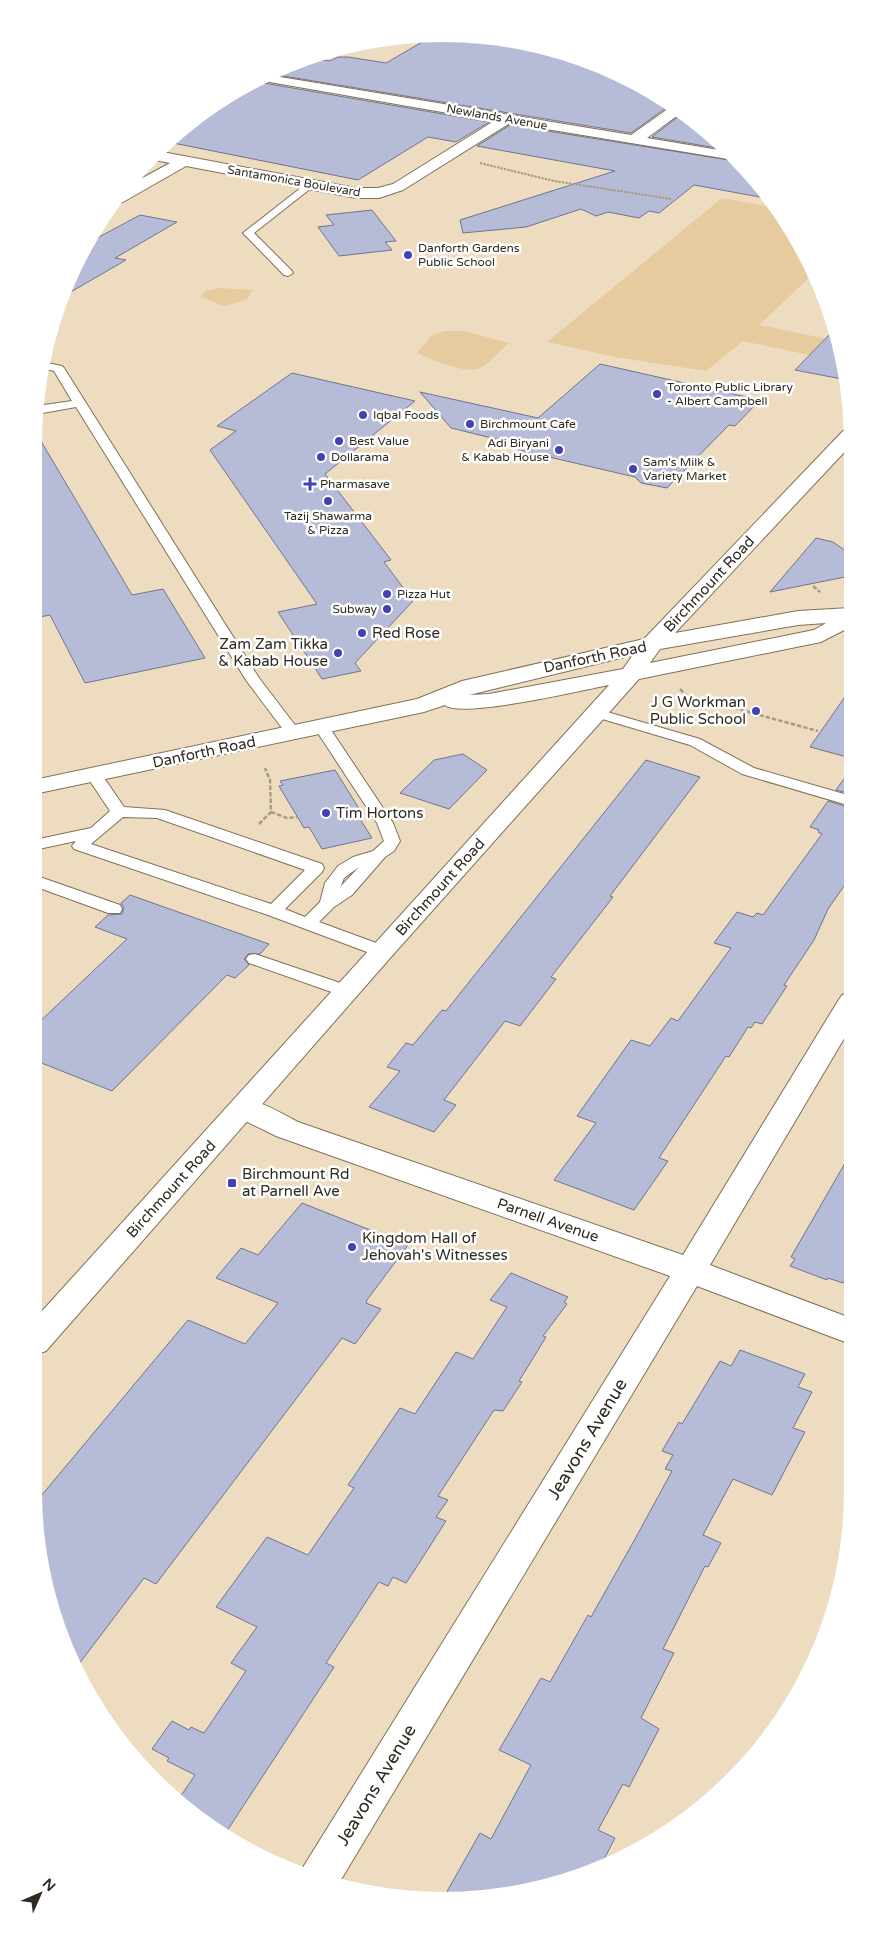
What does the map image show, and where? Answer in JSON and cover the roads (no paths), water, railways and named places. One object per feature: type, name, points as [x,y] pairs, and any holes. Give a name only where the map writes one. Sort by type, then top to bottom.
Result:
[{"type":"street","name":"Newlands Avenue","points":[[275,80],[721,154]]},
{"type":"street","points":[[634,140],[671,113]]},
{"type":"street","name":"Santamonica Boulevard","points":[[162,158],[356,194],[379,193],[398,187],[507,119]]},
{"type":"street","points":[[133,189],[184,161]]},
{"type":"street","name":"Birchmount Road","points":[[42,1333],[381,951],[597,713],[631,674],[652,644],[844,441]]},
{"type":"street","name":"Danforth Road","points":[[434,703],[470,686],[652,644],[798,618],[844,617]]},
{"type":"street","name":"Danforth Road","points":[[42,785],[434,703],[489,700],[631,674],[821,635],[844,621]]},
{"type":"street","name":"Jeavons Avenue","points":[[322,1872],[844,1014]]},
{"type":"street","name":"Parnell Avenue","points":[[243,1108],[288,1129],[689,1270],[844,1329]]},
{"type":"lane","points":[[288,273],[248,233],[310,185]]},
{"type":"lane","points":[[50,366],[58,368],[253,680],[293,733]]},
{"type":"lane","points":[[44,409],[80,404]]},
{"type":"lane","points":[[597,713],[695,742],[748,771],[844,799]]},
{"type":"lane","points":[[309,923],[328,903],[330,886],[347,865],[379,854],[388,848],[392,840],[385,823],[322,727]]},
{"type":"lane","points":[[94,775],[119,812]]},
{"type":"lane","points":[[274,911],[316,868],[159,813],[119,812],[80,846],[309,923],[381,951]]},
{"type":"lane","points":[[42,843],[96,832]]},
{"type":"lane","points":[[42,883],[114,909]]},
{"type":"lane","points":[[255,959],[346,991]]},
{"type":"place","name":"Danforth Gardens Public School","points":[[408,255]]},
{"type":"place","name":"Toronto Public Library - Albert Campbell","points":[[657,394]]},
{"type":"place","name":"Iqbal Foods","points":[[363,415]]},
{"type":"place","name":"Birchmount Cafe","points":[[470,424]]},
{"type":"place","name":"Best Value","points":[[339,441]]},
{"type":"place","name":"Adi Biryani & Kabab House","points":[[559,450]]},
{"type":"place","name":"Dollarama","points":[[321,457]]},
{"type":"place","name":"Sam's Milk & Variety Market","points":[[633,469]]},
{"type":"place","name":"Pharmasave","points":[[310,484]]},
{"type":"place","name":"Tazij Shawarma & Pizza","points":[[328,501]]},
{"type":"place","name":"Pizza Hut","points":[[387,594]]},
{"type":"place","name":"Subway","points":[[387,609]]},
{"type":"place","name":"Red Rose","points":[[362,633]]},
{"type":"place","name":"Zam Zam Tikka & Kabab House","points":[[338,653]]},
{"type":"place","name":"J G Workman Public School","points":[[756,711]]},
{"type":"place","name":"Tim Hortons","points":[[326,813]]},
{"type":"place","name":"Birchmount Rd at Parnell Ave","points":[[232,1183]]},
{"type":"place","name":"Kingdom Hall of Jehovah's Witnesses","points":[[352,1247]]}]
